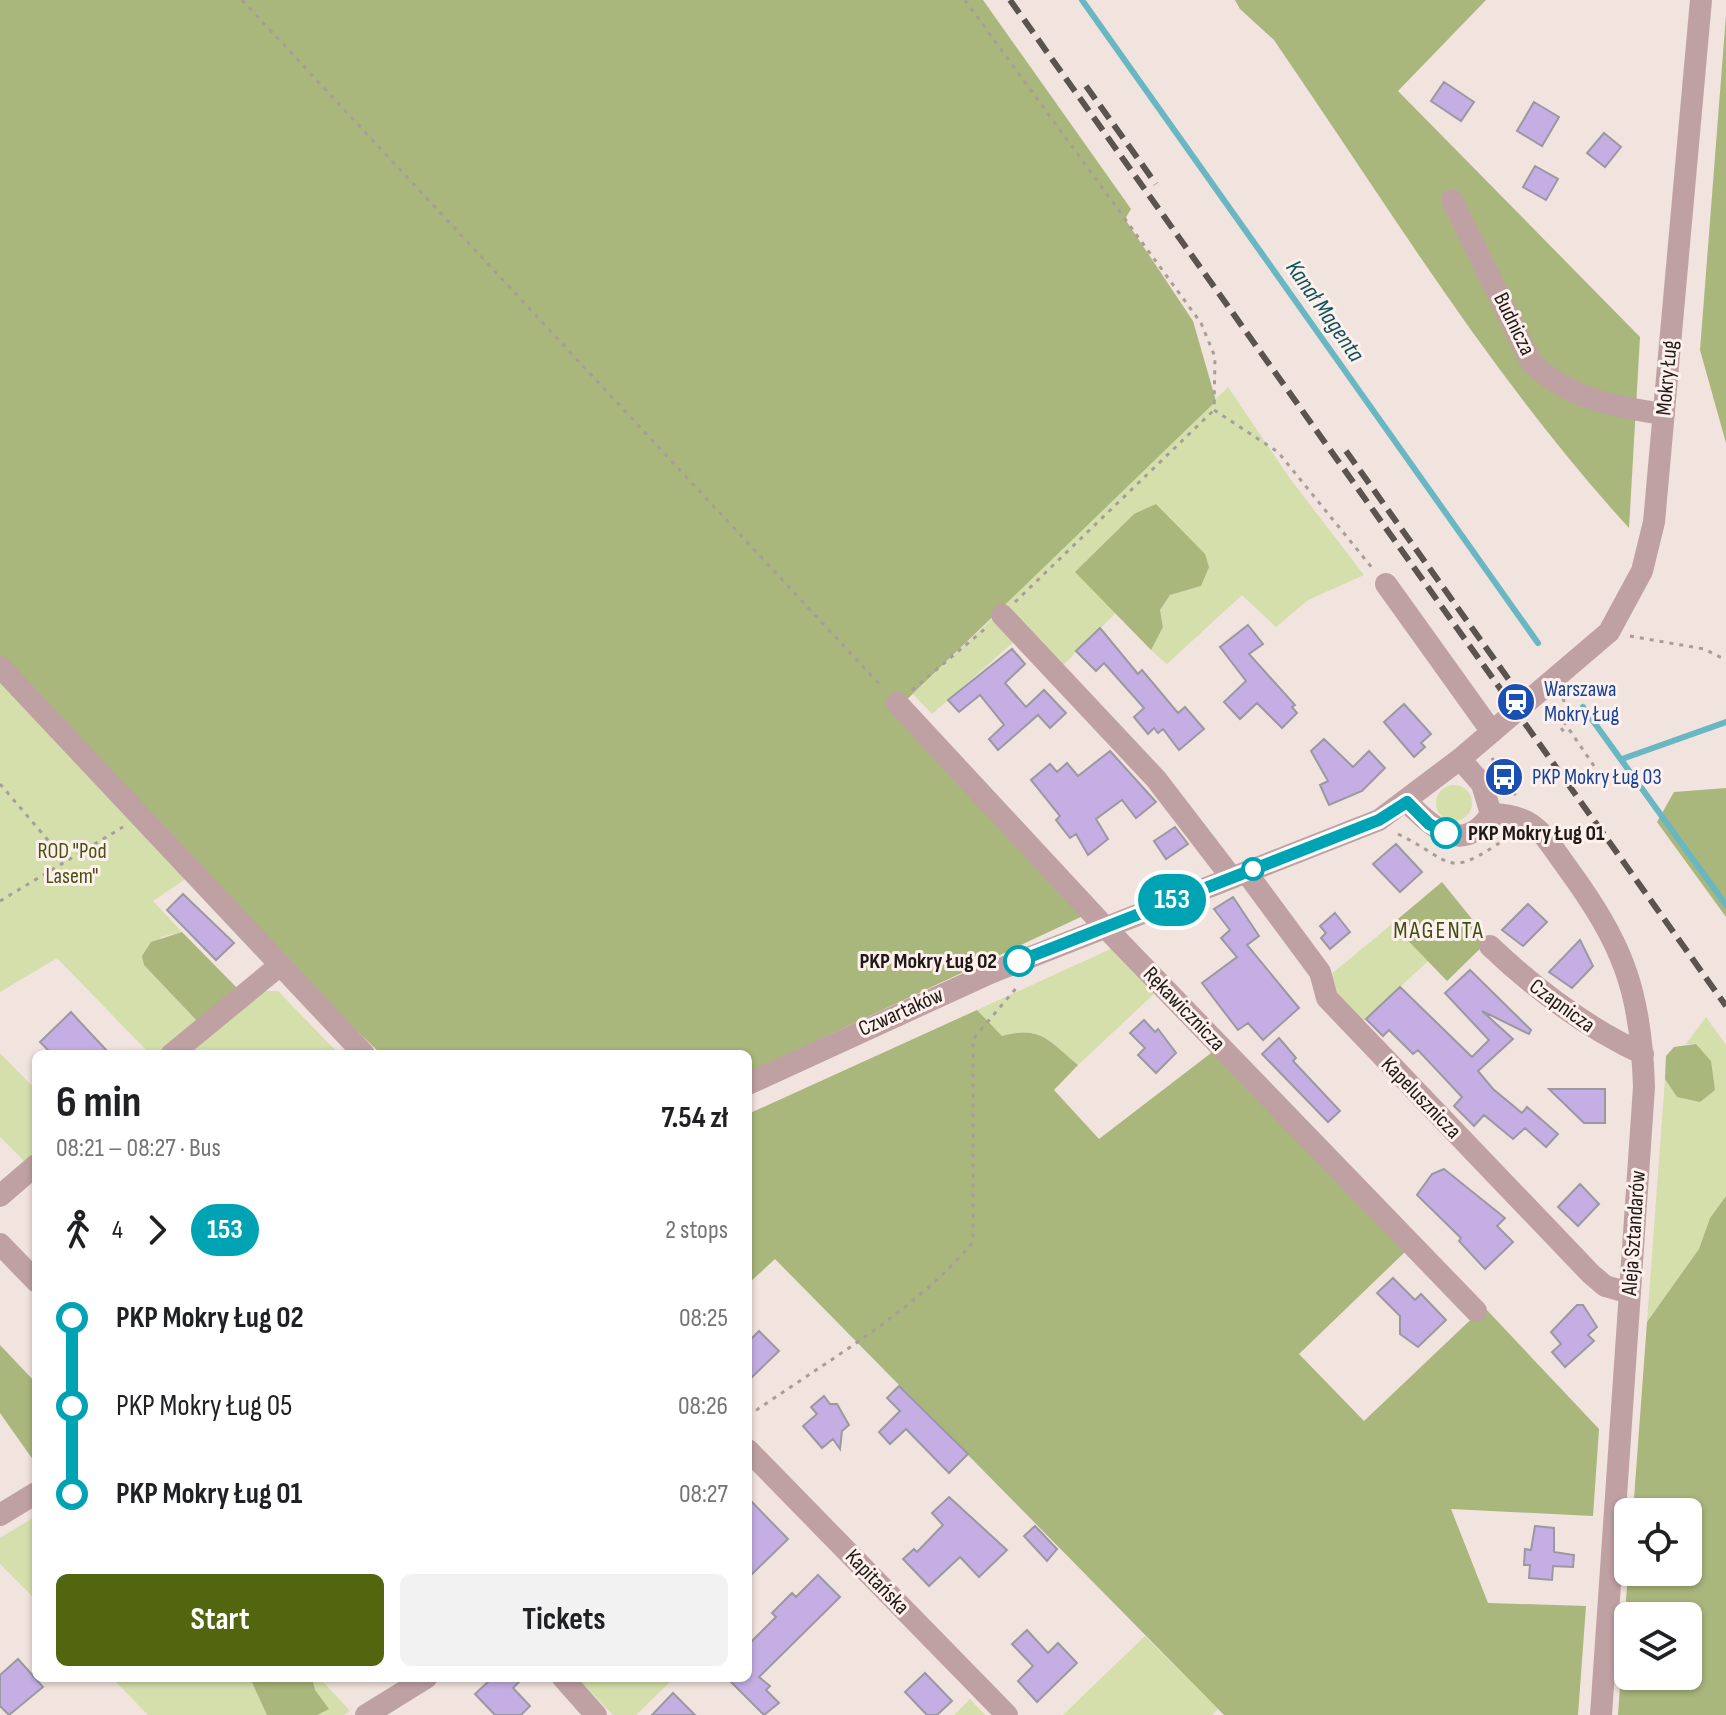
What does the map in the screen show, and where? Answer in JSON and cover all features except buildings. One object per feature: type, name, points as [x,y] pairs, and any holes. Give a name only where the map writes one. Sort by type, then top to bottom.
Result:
[{"type":"street","name":"Mokry Ług","points":[[1522,708],[1609,632],[1632,593],[1650,545],[1701,0]]},
{"type":"street","name":"Budnicza","points":[[1452,200],[1531,362],[1545,376],[1574,394],[1627,409],[1664,414]]},
{"type":"street","points":[[1386,584],[1491,742]]},
{"type":"street","name":"Kapelusznicza","points":[[1002,615],[1156,779],[1239,875],[1320,972],[1327,998],[1365,1040],[1591,1274],[1605,1286],[1630,1293]]},
{"type":"street","points":[[0,667],[137,820],[360,1050]]},
{"type":"street","name":"Rękawicznicza","points":[[897,703],[1104,926],[1476,1311]]},
{"type":"street","name":"Czwartaków","points":[[752,1082],[926,1000],[1104,926],[1379,820],[1407,802],[1460,759],[1491,742],[1522,708]]},
{"type":"street","points":[[1407,802],[1436,829],[1457,835],[1483,826],[1491,814],[1482,784],[1460,759]]},
{"type":"street","name":"Aleja Sztandarów","points":[[1491,814],[1519,816],[1533,823],[1599,912],[1622,958],[1633,994],[1643,1054],[1644,1087],[1601,1715]]},
{"type":"street","name":"Czapnicza","points":[[1490,946],[1532,986],[1609,1040],[1643,1054]]},
{"type":"street","points":[[177,1050],[279,966]]},
{"type":"street","points":[[0,1196],[32,1168]]},
{"type":"street","points":[[0,1244],[32,1277]]},
{"type":"street","name":"Kapitańska","points":[[752,1454],[1007,1715]]},
{"type":"street","points":[[0,1515],[32,1495]]},
{"type":"street","points":[[366,1715],[420,1682]]},
{"type":"street","points":[[567,1682],[596,1715]]},
{"type":"path","points":[[242,0],[897,703],[1002,615],[1214,410],[1215,357],[1201,323],[965,0]]},
{"type":"path","points":[[1214,410],[1278,452],[1386,584]]},
{"type":"path","points":[[1609,632],[1704,649],[1726,660]]},
{"type":"path","points":[[1552,701],[1562,694]]},
{"type":"path","points":[[1558,713],[1607,785]]},
{"type":"path","points":[[1560,726],[1564,732]]},
{"type":"path","points":[[1491,742],[1516,795]]},
{"type":"path","points":[[0,784],[66,861]]},
{"type":"path","points":[[0,901],[137,820]]},
{"type":"path","points":[[1409,839],[1434,857],[1453,864],[1470,863],[1516,831]]},
{"type":"path","points":[[752,1413],[899,1310],[954,1265],[973,1242],[973,1039],[1015,987]]},
{"type":"green space","points":[[0,0],[983,0],[1131,209],[1125,219],[1193,321],[1216,401],[895,711],[1085,915],[752,1071],[752,1050],[377,1050],[286,963],[0,660]]},
{"type":"green space","points":[[1235,0],[1486,0],[1398,91],[1640,337],[1629,528],[1532,412],[1400,228],[1274,40],[1240,9]]},
{"type":"green space","points":[[1726,15],[1726,443],[1700,350]]},
{"type":"green space","points":[[1228,387],[1291,480],[1364,575],[1308,600],[1276,627],[1242,595],[1167,664],[1151,650],[1163,627],[1160,610],[1170,595],[1201,586],[1134,514],[1076,572],[1116,613],[1058,670],[1004,606]]},
{"type":"green space","points":[[1156,504],[1205,554],[1209,567],[1201,586],[1170,595],[1160,610],[1163,627],[1151,650],[1075,572],[1134,514]]},
{"type":"green space","points":[[995,616],[1017,639],[932,714],[913,694]]},
{"type":"green space","name":"ROD \"Pod Lasem\"","points":[[0,683],[187,878],[153,901],[182,932],[161,937],[144,965],[199,1023],[166,1050],[146,1050],[57,958],[0,992]]},
{"type":"green space","points":[[1454,785],[1467,790],[1472,803],[1467,816],[1454,821],[1441,816],[1436,803],[1441,790]]},
{"type":"green space","points":[[1726,788],[1726,917],[1657,822],[1674,792]]},
{"type":"green space","points":[[1442,882],[1489,940],[1447,981],[1392,924]]},
{"type":"green space","points":[[1392,924],[1428,961],[1358,1026],[1334,998],[1329,976]]},
{"type":"green space","points":[[182,932],[239,990],[199,1023],[144,965],[142,956],[151,942]]},
{"type":"green space","points":[[1115,947],[1157,991],[1078,1065],[1044,1037],[1026,1033],[1002,1036],[977,1010]]},
{"type":"green space","points":[[260,991],[278,991],[335,1050],[191,1050],[189,1048]]},
{"type":"green space","points":[[977,1010],[1002,1036],[1026,1033],[1044,1037],[1078,1065],[1054,1090],[1099,1139],[1215,1050],[1407,1250],[1299,1354],[1364,1421],[1484,1307],[1599,1429],[1593,1516],[1451,1509],[1488,1603],[1586,1606],[1578,1715],[1224,1715],[775,1259],[752,1280],[752,1112]]},
{"type":"green space","points":[[1706,1017],[1726,1045],[1726,1196],[1710,1218],[1699,1249],[1647,1322],[1665,1079],[1677,1097],[1696,1044],[1686,1044]]},
{"type":"green space","points":[[1696,1044],[1711,1061],[1715,1090],[1700,1102],[1677,1097],[1665,1079],[1666,1056],[1674,1047]]},
{"type":"green space","points":[[0,1053],[32,1086],[32,1162],[28,1165],[0,1137]]},
{"type":"green space","points":[[1726,1196],[1726,1715],[1618,1715],[1620,1690],[1702,1690],[1702,1602],[1626,1602],[1627,1586],[1702,1586],[1702,1498],[1634,1498],[1647,1322],[1699,1249],[1710,1218]]},
{"type":"green space","points":[[0,1345],[32,1379],[32,1458],[0,1413]]},
{"type":"green space","points":[[32,1518],[32,1596],[0,1564],[0,1538]]},
{"type":"green space","points":[[1145,1636],[1218,1709],[1212,1715],[1063,1715]]},
{"type":"green space","points":[[116,1682],[324,1682],[350,1711],[344,1715],[148,1715]]},
{"type":"green space","points":[[252,1682],[313,1682],[329,1709],[317,1715],[267,1715]]},
{"type":"green space","points":[[581,1682],[670,1682],[636,1715],[613,1715]]},
{"type":"green space","points":[[970,1699],[985,1715],[954,1715]]},
{"type":"waterway","name":"Kanał Magenta","points":[[1082,0],[1538,643]]},
{"type":"waterway","name":"Kanał Magenta","points":[[1583,707],[1726,905]]},
{"type":"waterway","points":[[1622,759],[1726,722]]},
{"type":"railway","points":[[1010,0],[1726,1006]]},
{"type":"railway","points":[[1086,86],[1156,184]]},
{"type":"railway","points":[[1346,451],[1529,708]]},
{"type":"bus line","name":"153","points":[[1019,961],[1379,820],[1407,802],[1429,824],[1446,833]]},
{"type":"place","name":"Warszawa Mokry Ług","points":[[1516,702]]},
{"type":"place","name":"PKP Mokry Ług 03","points":[[1504,777]]},
{"type":"place","name":"PKP Mokry Ług 01","points":[[1446,833]]},
{"type":"place","name":"PKP Mokry Ług 02","points":[[1019,961]]},
{"type":"district","name":"MAGENTA","points":[[1439,930]]}]
